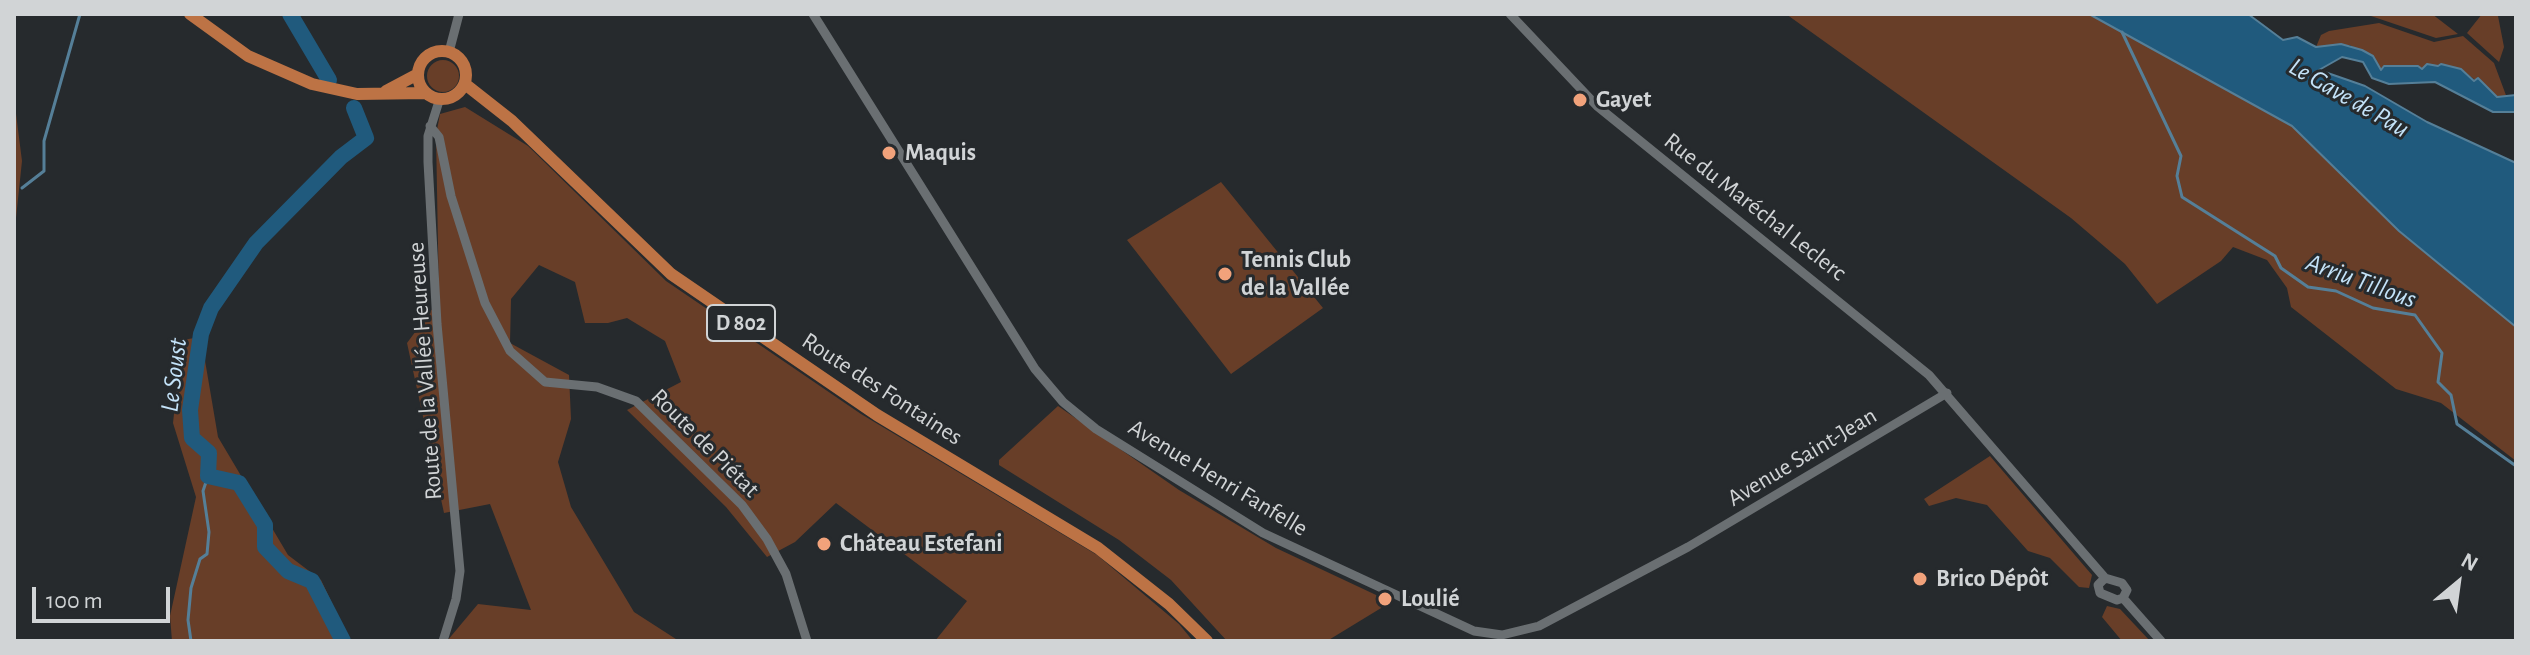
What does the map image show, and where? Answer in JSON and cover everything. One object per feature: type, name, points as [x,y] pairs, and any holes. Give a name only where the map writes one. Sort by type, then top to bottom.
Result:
[{"type":"main road","points":[[190,14],[248,56],[290,77],[334,91],[376,94],[426,93],[440,98],[461,89],[464,64],[449,52],[431,54],[421,63],[418,74],[405,84],[376,94]]},
{"type":"main road","points":[[418,74],[426,93]]},
{"type":"main road","name":"Route des Fontaines","points":[[461,89],[512,121],[671,274],[877,415],[1098,548],[1169,604],[1207,641]]},
{"type":"street","points":[[449,52],[459,14]]},
{"type":"street","name":"Avenue Henri Fanfelle","points":[[813,14],[1035,369],[1063,402],[1096,429],[1263,533],[1452,622],[1474,631],[1502,635],[1539,626],[1677,552]]},
{"type":"street","name":"Rue du Maréchal Leclerc","points":[[1510,14],[1597,106],[1871,325],[1947,393],[2105,578]]},
{"type":"street","name":"Route de la Vallée Heureuse","points":[[440,98],[430,126],[428,162],[434,217],[435,297],[460,571],[456,599],[443,641]]},
{"type":"street","name":"Route de Piétat","points":[[430,126],[439,137],[447,183],[485,303],[510,351],[545,382],[607,389],[636,401],[742,505],[767,539],[786,574],[807,641]]},
{"type":"street","name":"Avenue Saint-Jean","points":[[1677,552],[1947,393]]},
{"type":"street","points":[[2105,578],[2122,583],[2127,590],[2123,598],[2117,600],[2100,593],[2098,585],[2105,578]]},
{"type":"street","points":[[2123,598],[2161,641]]},
{"type":"shaded area","points":[[1786,14],[2089,14],[2292,126],[2399,231],[2516,327],[2516,461],[2441,403],[2396,389],[2291,307],[2287,288],[2267,260],[2233,247],[2221,261],[2157,304],[2125,264],[2071,218]]},
{"type":"shaded area","points":[[2432,14],[2458,34],[2436,38],[2368,15]]},
{"type":"shaded area","points":[[2482,14],[2498,16],[2504,47],[2499,62],[2467,33]]},
{"type":"shaded area","points":[[2379,23],[2434,42],[2463,36],[2494,63],[2507,98],[2497,97],[2461,69],[2441,64],[2422,70],[2384,66],[2381,70],[2350,45],[2316,47],[2321,35],[2329,31]]},
{"type":"shaded area","points":[[443,60],[455,64],[459,76],[455,88],[443,92],[431,88],[427,76],[431,64]]},
{"type":"shaded area","points":[[14,98],[22,161],[14,237]]},
{"type":"shaded area","points":[[465,107],[528,146],[666,281],[861,414],[1097,555],[1179,624],[1193,641],[935,641],[967,601],[836,503],[795,542],[767,557],[726,507],[627,410],[681,382],[665,341],[627,318],[608,323],[585,323],[575,282],[539,265],[511,299],[510,343],[569,375],[571,419],[558,462],[571,507],[634,612],[679,641],[447,641],[478,604],[531,610],[490,504],[444,513],[407,343],[439,300],[436,135],[440,114]]},
{"type":"shaded area","name":"Tennis Club de la Vallée","points":[[1221,182],[1323,308],[1231,374],[1127,240]]},
{"type":"shaded area","points":[[201,337],[218,437],[288,555],[321,580],[350,641],[172,641],[170,616],[196,497],[173,423],[182,340]]},
{"type":"shaded area","points":[[1058,406],[1179,490],[1276,548],[1391,602],[1327,641],[1227,641],[1171,580],[1119,540],[999,465],[999,460]]},
{"type":"shaded area","points":[[1990,456],[2092,575],[2089,588],[2079,587],[2050,558],[2028,551],[1987,505],[1956,498],[1929,506],[1924,499]]},
{"type":"shaded area","points":[[2107,606],[2120,609],[2150,641],[2122,641],[2102,617]]},
{"type":"water","name":"Le Gave de Pau","points":[[2089,14],[2248,14],[2283,40],[2297,37],[2316,47],[2341,44],[2362,50],[2373,56],[2381,70],[2384,66],[2418,66],[2422,69],[2427,64],[2441,64],[2461,69],[2474,81],[2478,78],[2497,97],[2516,95],[2516,112],[2493,112],[2435,82],[2389,84],[2372,78],[2363,62],[2342,57],[2319,70],[2365,86],[2427,122],[2516,163],[2516,327],[2399,231],[2292,126]]},
{"type":"waterway","points":[[22,188],[44,171],[44,141],[80,14]]},
{"type":"waterway","name":"Le Soust","points":[[290,14],[329,80]]},
{"type":"waterway","name":"Arriu Tillous","points":[[2122,32],[2181,156],[2177,176],[2182,197],[2275,256],[2281,268],[2308,287],[2336,291],[2373,308],[2415,315],[2442,353],[2438,382],[2451,395],[2457,424],[2516,466]]},
{"type":"waterway","name":"Le Soust","points":[[343,641],[312,581],[288,571],[265,547],[265,525],[239,483],[208,476],[209,453],[192,438],[190,410],[201,334],[211,308],[256,243],[341,157],[366,138],[354,108]]},
{"type":"waterway","points":[[191,641],[188,620],[191,588],[200,559],[207,554],[209,532],[203,491],[208,476]]},
{"type":"place","name":"Gayet","points":[[1580,100]]},
{"type":"place","name":"Maquis","points":[[889,153]]},
{"type":"place","name":"Tennis Club de la Vallée","points":[[1225,274]]},
{"type":"place","name":"Château Estefani","points":[[824,544]]},
{"type":"place","name":"Brico Dépôt","points":[[1920,579]]},
{"type":"place","name":"Loulié","points":[[1385,599]]}]
